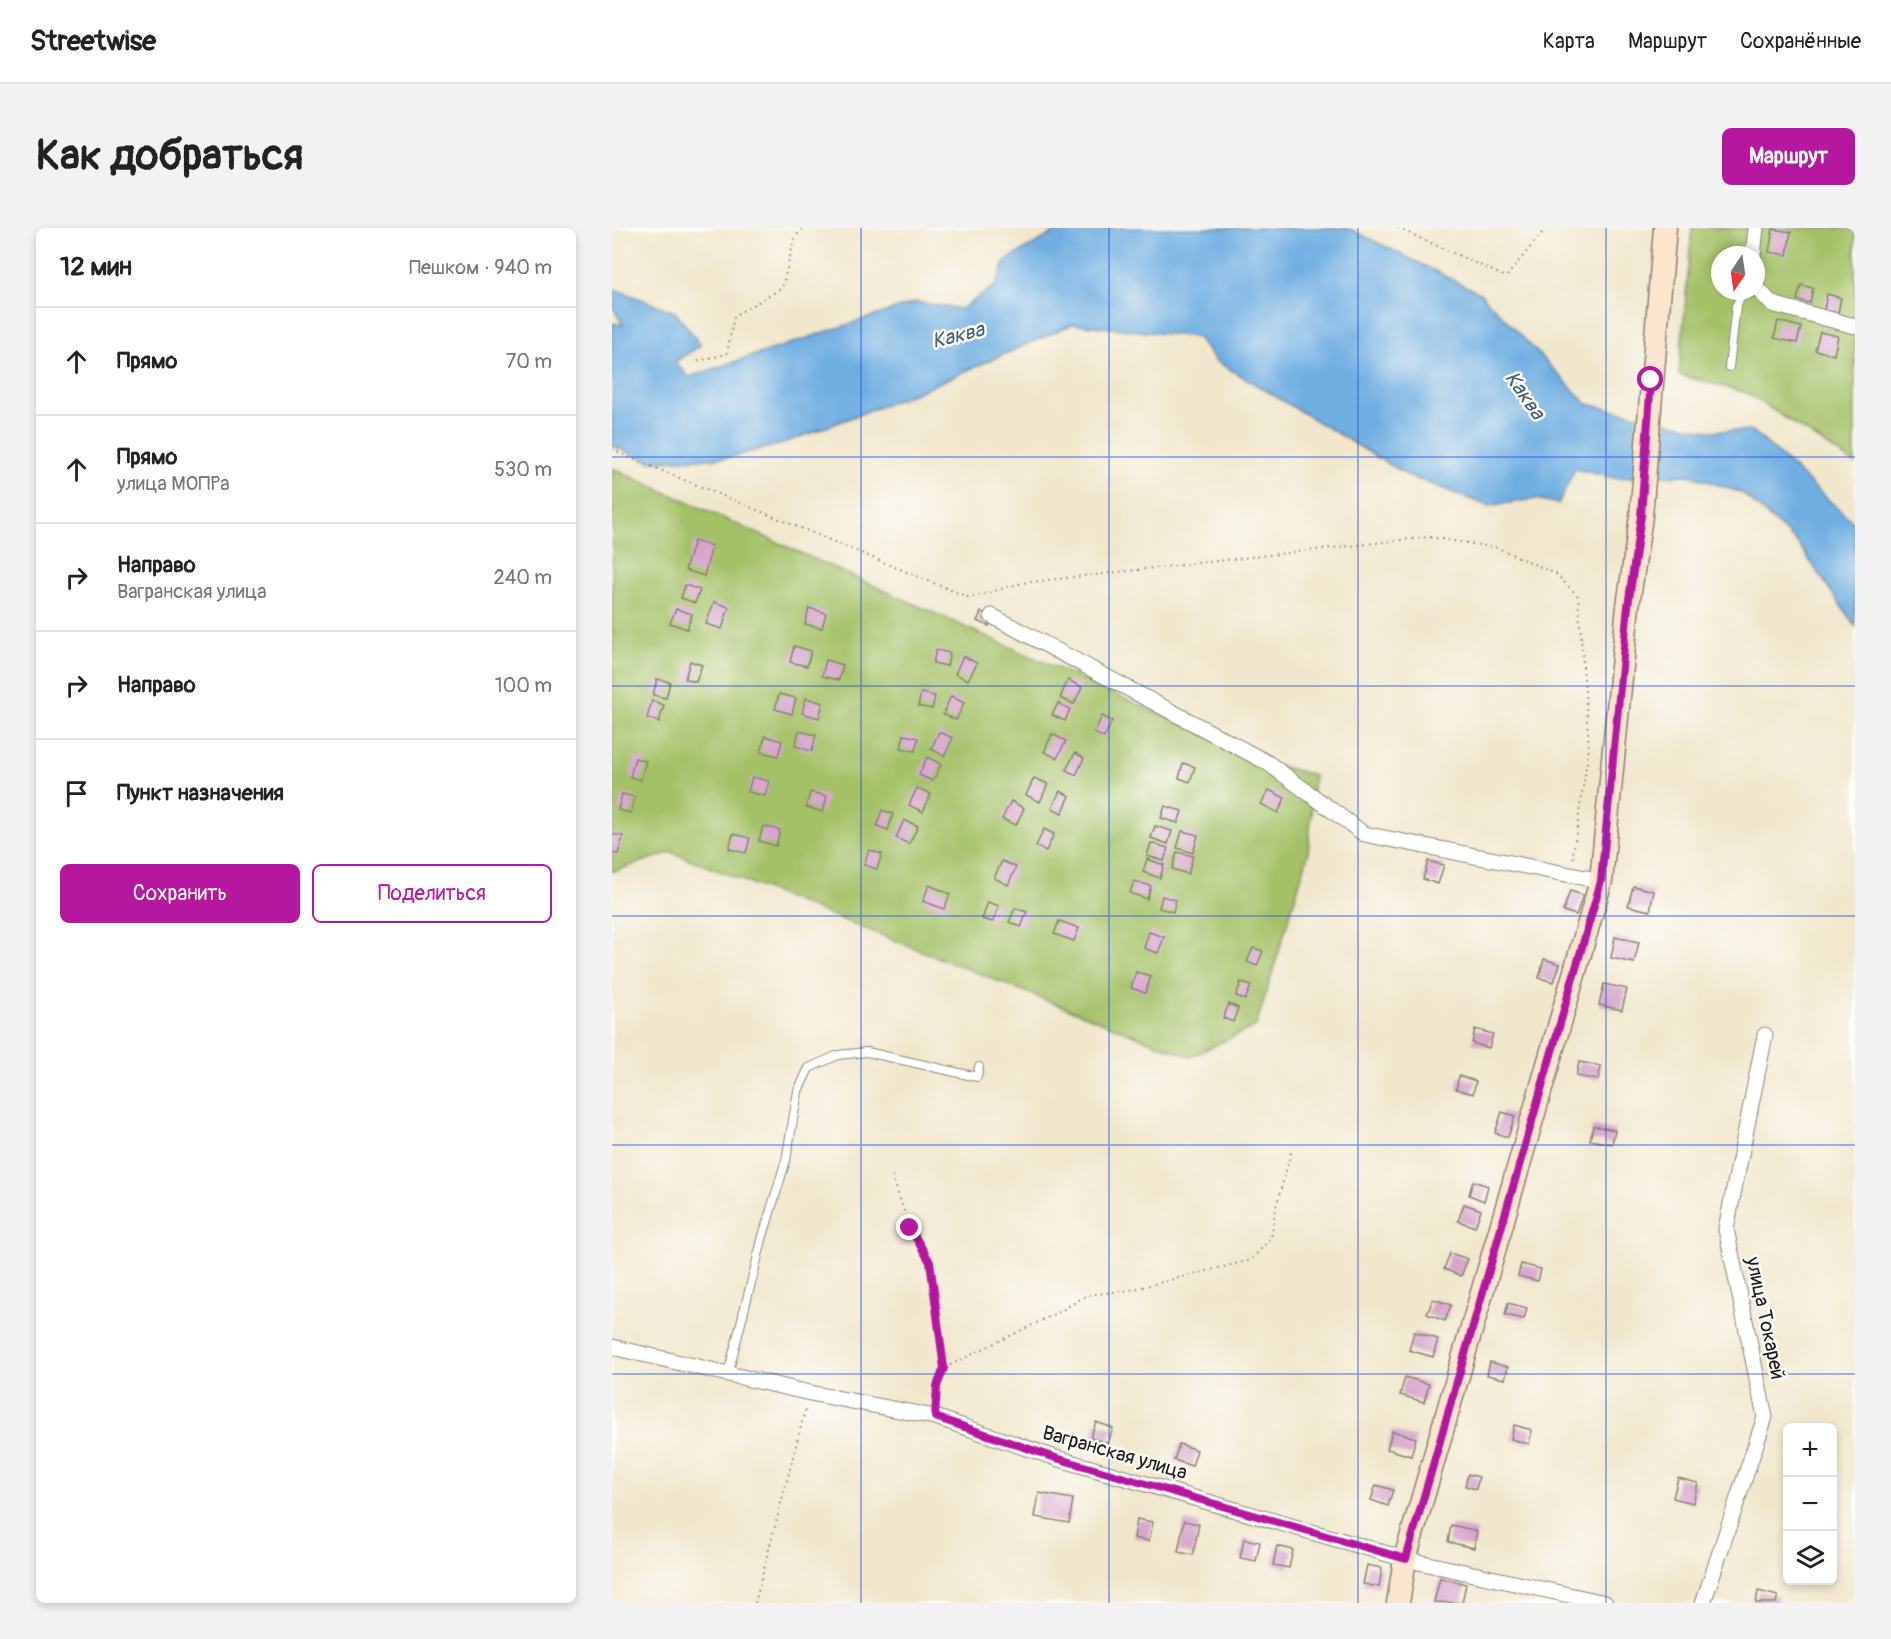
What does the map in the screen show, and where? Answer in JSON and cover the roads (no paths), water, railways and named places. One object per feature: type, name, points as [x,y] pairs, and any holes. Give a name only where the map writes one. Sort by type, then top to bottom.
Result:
[{"type":"main road","points":[[1398,1603],[1406,1559],[1601,881],[1628,606],[1641,516],[1665,228]]},
{"type":"street","points":[[1754,246],[1756,228]]},
{"type":"street","points":[[1765,297],[1772,304],[1855,326]]},
{"type":"street","points":[[992,616],[1268,763],[1364,834],[1601,881]]},
{"type":"street","name":"улица Токарей","points":[[1703,1603],[1765,1417],[1726,1229],[1765,1035]]},
{"type":"street","name":"Вагранская улица","points":[[612,1347],[810,1393],[935,1417],[1056,1458],[1406,1559],[1605,1603]]},
{"type":"lane","points":[[1729,368],[1736,306],[1739,300]]},
{"type":"lane","points":[[728,1374],[762,1236],[786,1160],[798,1091],[809,1068],[838,1055],[867,1052],[977,1077],[979,1067]]},
{"type":"water","name":"Каква","points":[[1062,228],[1348,228],[1480,293],[1587,404],[1709,431],[1753,431],[1855,524],[1855,626],[1797,542],[1742,493],[1689,475],[1614,478],[1575,469],[1558,504],[1536,499],[1488,506],[1407,475],[1216,361],[1197,337],[1073,324],[918,392],[779,445],[726,458],[650,461],[612,446],[612,323],[623,325],[612,306],[612,288],[675,312],[701,345],[675,362],[689,377],[916,302],[961,309],[996,285],[1005,261]]}]
